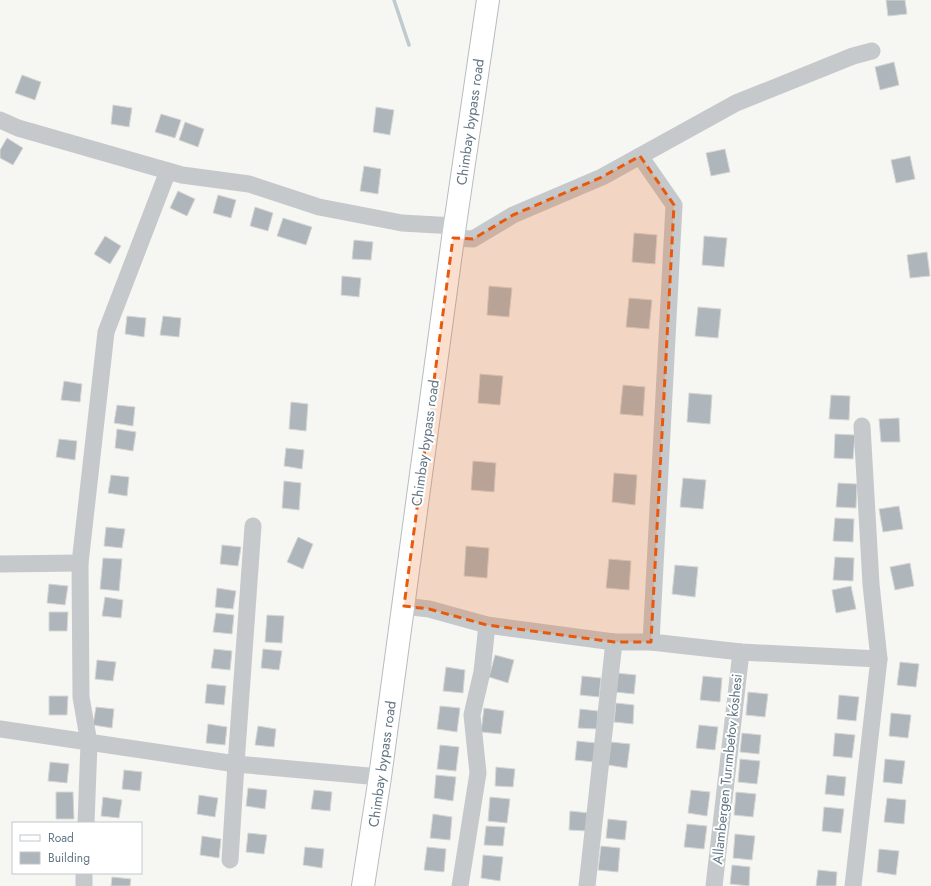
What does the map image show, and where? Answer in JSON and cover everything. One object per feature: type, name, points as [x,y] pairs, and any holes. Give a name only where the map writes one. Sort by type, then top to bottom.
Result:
[{"type":"main road","name":"Chimbay bypass road","points":[[363,886],[380,777],[454,232],[488,0]]},
{"type":"street","points":[[0,120],[18,128],[182,175],[249,184],[319,207],[454,232],[474,239],[513,215],[602,177],[736,103],[853,56],[872,51]]},
{"type":"street","points":[[640,156],[674,205],[651,642]]},
{"type":"street","points":[[86,822],[89,743],[81,697],[80,563],[106,332],[168,171]]},
{"type":"street","points":[[854,886],[879,659],[871,584],[862,426]]},
{"type":"street","points":[[230,860],[253,526]]},
{"type":"street","points":[[0,564],[80,563]]},
{"type":"street","points":[[404,606],[429,609],[487,625],[614,642],[651,642],[741,652],[879,659]]},
{"type":"street","points":[[460,886],[478,773],[472,715],[482,672],[487,625]]},
{"type":"street","points":[[587,886],[614,642]]},
{"type":"street","name":"Allambergen Turımbetov kóshesi","points":[[714,886],[741,652]]},
{"type":"street","points":[[0,729],[236,764],[380,777]]},
{"type":"street","points":[[84,874],[84,886]]},
{"type":"highlighted area","points":[[640,156],[674,205],[651,642],[614,642],[487,625],[429,609],[404,606],[453,238],[473,239],[513,215],[602,177]]},
{"type":"building","points":[[886,0],[905,0],[907,14],[888,16]]},
{"type":"building","points":[[894,62],[899,85],[880,90],[875,67]]},
{"type":"building","points":[[22,75],[41,82],[35,100],[15,93]]},
{"type":"building","points":[[113,105],[132,108],[129,127],[111,124]]},
{"type":"building","points":[[376,107],[394,110],[390,135],[373,132]]},
{"type":"building","points":[[161,114],[181,120],[175,138],[155,132]]},
{"type":"building","points":[[185,122],[204,129],[198,147],[179,140]]},
{"type":"building","points":[[7,138],[23,148],[13,165],[0,158],[0,150]]},
{"type":"building","points":[[725,149],[730,172],[711,176],[706,153]]},
{"type":"building","points":[[910,156],[915,179],[896,183],[891,160]]},
{"type":"building","points":[[364,166],[381,169],[378,194],[360,191]]},
{"type":"building","points":[[178,191],[195,199],[187,216],[170,208]]},
{"type":"building","points":[[218,195],[236,200],[231,218],[213,213]]},
{"type":"building","points":[[255,207],[273,213],[268,231],[250,226]]},
{"type":"building","points":[[283,218],[312,227],[306,245],[277,236]]},
{"type":"building","points":[[634,233],[657,235],[655,264],[632,262]]},
{"type":"building","points":[[105,236],[121,246],[110,264],[94,254]]},
{"type":"building","points":[[704,236],[727,238],[724,267],[702,265]]},
{"type":"building","points":[[354,240],[373,242],[371,260],[352,259]]},
{"type":"building","points":[[927,252],[930,276],[910,278],[907,255]]},
{"type":"building","points":[[342,276],[361,278],[359,297],[341,295]]},
{"type":"building","points":[[489,286],[512,288],[509,317],[487,315]]},
{"type":"building","points":[[629,298],[652,300],[649,329],[626,327]]},
{"type":"building","points":[[698,307],[721,309],[718,338],[695,336]]},
{"type":"building","points":[[127,316],[146,318],[144,337],[125,334]]},
{"type":"building","points":[[163,316],[181,318],[179,337],[160,335]]},
{"type":"building","points":[[480,374],[503,376],[500,405],[478,403]]},
{"type":"building","points":[[64,381],[82,384],[80,402],[61,400]]},
{"type":"building","points":[[623,385],[645,387],[643,416],[620,414]]},
{"type":"building","points":[[689,393],[712,395],[710,424],[687,422]]},
{"type":"building","points":[[831,395],[850,396],[849,420],[829,419]]},
{"type":"building","points":[[291,402],[308,404],[306,431],[289,429]]},
{"type":"building","points":[[117,405],[135,407],[133,426],[114,423]]},
{"type":"building","points":[[899,418],[900,442],[881,442],[879,419]]},
{"type":"building","points":[[117,429],[136,432],[133,451],[115,448]]},
{"type":"building","points":[[835,434],[855,435],[853,459],[834,458]]},
{"type":"building","points":[[59,439],[77,441],[75,460],[56,457]]},
{"type":"building","points":[[286,448],[304,450],[302,469],[284,466]]},
{"type":"building","points":[[473,461],[496,463],[494,492],[471,490]]},
{"type":"building","points":[[614,473],[637,475],[635,505],[612,502]]},
{"type":"building","points":[[111,475],[129,477],[127,496],[108,493]]},
{"type":"building","points":[[683,478],[706,480],[703,509],[680,507]]},
{"type":"building","points":[[284,481],[301,483],[299,510],[282,508]]},
{"type":"building","points":[[838,483],[857,484],[856,508],[836,507]]},
{"type":"building","points":[[899,506],[903,529],[883,532],[879,509]]},
{"type":"building","points":[[835,518],[854,519],[853,542],[833,541]]},
{"type":"building","points":[[106,527],[125,529],[122,548],[104,546]]},
{"type":"building","points":[[298,537],[313,544],[303,569],[287,562]]},
{"type":"building","points":[[222,545],[241,547],[238,566],[220,564]]},
{"type":"building","points":[[466,546],[489,548],[487,578],[464,576]]},
{"type":"building","points":[[835,557],[854,558],[853,581],[833,580]]},
{"type":"building","points":[[103,558],[122,559],[119,591],[100,589]]},
{"type":"building","points":[[609,559],[631,561],[629,590],[606,588]]},
{"type":"building","points":[[910,563],[914,586],[895,590],[890,567]]},
{"type":"building","points":[[675,565],[698,567],[695,597],[672,594]]},
{"type":"building","points":[[49,584],[68,586],[65,605],[47,603]]},
{"type":"building","points":[[851,586],[856,609],[836,613],[832,590]]},
{"type":"building","points":[[217,588],[236,591],[233,609],[215,607]]},
{"type":"building","points":[[105,597],[123,600],[121,618],[102,616]]},
{"type":"building","points":[[49,612],[68,612],[67,631],[49,631]]},
{"type":"building","points":[[216,613],[234,615],[232,634],[213,632]]},
{"type":"building","points":[[267,615],[284,616],[282,643],[265,642]]},
{"type":"building","points":[[214,649],[232,651],[230,670],[211,668]]},
{"type":"building","points":[[263,649],[282,651],[279,670],[261,668]]},
{"type":"building","points":[[495,655],[514,660],[508,683],[489,677]]},
{"type":"building","points":[[97,660],[116,662],[113,681],[95,679]]},
{"type":"building","points":[[900,662],[919,664],[916,687],[897,685]]},
{"type":"building","points":[[446,667],[465,670],[463,693],[443,691]]},
{"type":"building","points":[[617,673],[636,675],[634,694],[615,692]]},
{"type":"building","points":[[582,676],[601,678],[599,697],[580,695]]},
{"type":"building","points":[[703,676],[722,678],[720,702],[700,700]]},
{"type":"building","points":[[207,684],[226,686],[224,705],[205,703]]},
{"type":"building","points":[[748,692],[768,694],[765,717],[746,715]]},
{"type":"building","points":[[839,695],[859,697],[856,721],[837,719]]},
{"type":"building","points":[[49,696],[68,696],[67,715],[49,715]]},
{"type":"building","points":[[616,703],[634,705],[633,724],[614,722]]},
{"type":"building","points":[[440,706],[460,708],[457,732],[437,729]]},
{"type":"building","points":[[96,707],[114,709],[112,728],[93,725]]},
{"type":"building","points":[[484,708],[504,711],[501,734],[481,732]]},
{"type":"building","points":[[580,709],[598,711],[597,729],[578,728]]},
{"type":"building","points":[[891,713],[911,715],[908,738],[889,736]]},
{"type":"building","points":[[208,724],[227,727],[225,745],[206,743]]},
{"type":"building","points":[[699,725],[718,727],[715,750],[696,748]]},
{"type":"building","points":[[258,726],[276,729],[274,747],[255,745]]},
{"type":"building","points":[[742,733],[761,735],[759,754],[740,752]]},
{"type":"building","points":[[835,733],[855,735],[852,758],[833,756]]},
{"type":"building","points":[[577,741],[596,743],[594,762],[575,760]]},
{"type":"building","points":[[611,742],[630,744],[627,768],[608,765]]},
{"type":"building","points":[[440,745],[459,747],[456,771],[437,769]]},
{"type":"building","points":[[740,759],[760,761],[757,784],[738,782]]},
{"type":"building","points":[[885,759],[905,761],[902,784],[883,782]]},
{"type":"building","points":[[50,762],[69,764],[67,783],[48,781]]},
{"type":"building","points":[[496,767],[515,769],[513,787],[495,786]]},
{"type":"building","points":[[124,770],[142,772],[140,791],[122,789]]},
{"type":"building","points":[[436,775],[456,777],[453,801],[434,798]]},
{"type":"building","points":[[827,775],[846,777],[844,796],[825,794]]},
{"type":"building","points":[[248,788],[267,790],[265,809],[246,806]]},
{"type":"building","points":[[314,790],[332,792],[330,811],[311,809]]},
{"type":"building","points":[[691,790],[710,792],[707,816],[688,813]]},
{"type":"building","points":[[56,792],[73,792],[74,819],[56,819]]},
{"type":"building","points":[[736,792],[756,794],[753,817],[734,815]]},
{"type":"building","points":[[199,795],[218,798],[215,817],[197,814]]},
{"type":"building","points":[[103,797],[122,800],[119,818],[101,816]]},
{"type":"building","points":[[490,797],[510,799],[507,823],[488,821]]},
{"type":"building","points":[[887,798],[906,800],[904,824],[884,822]]},
{"type":"building","points":[[824,807],[844,809],[841,833],[822,831]]},
{"type":"building","points":[[570,811],[589,813],[587,831],[569,830]]},
{"type":"building","points":[[433,814],[452,817],[450,840],[430,838]]},
{"type":"building","points":[[608,819],[627,821],[625,840],[606,838]]},
{"type":"building","points":[[687,824],[707,826],[704,849],[684,847]]},
{"type":"building","points":[[486,826],[505,827],[503,846],[484,845]]},
{"type":"building","points":[[248,833],[267,835],[264,854],[246,852]]},
{"type":"building","points":[[735,834],[755,836],[752,860],[733,858]]},
{"type":"building","points":[[202,836],[221,839],[219,858],[200,855]]},
{"type":"building","points":[[601,846],[620,848],[618,872],[598,870]]},
{"type":"building","points":[[305,847],[324,849],[322,868],[303,865]]},
{"type":"building","points":[[427,847],[446,849],[444,872],[424,870]]},
{"type":"building","points":[[879,849],[899,851],[896,875],[877,872]]},
{"type":"building","points":[[483,855],[503,857],[500,881],[481,878]]},
{"type":"building","points":[[732,865],[750,867],[749,886],[730,884]]},
{"type":"building","points":[[818,870],[837,872],[836,886],[816,886]]},
{"type":"building","points":[[112,877],[131,879],[130,886],[111,886]]},
{"type":"waterway","points":[[394,0],[409,45]]}]
